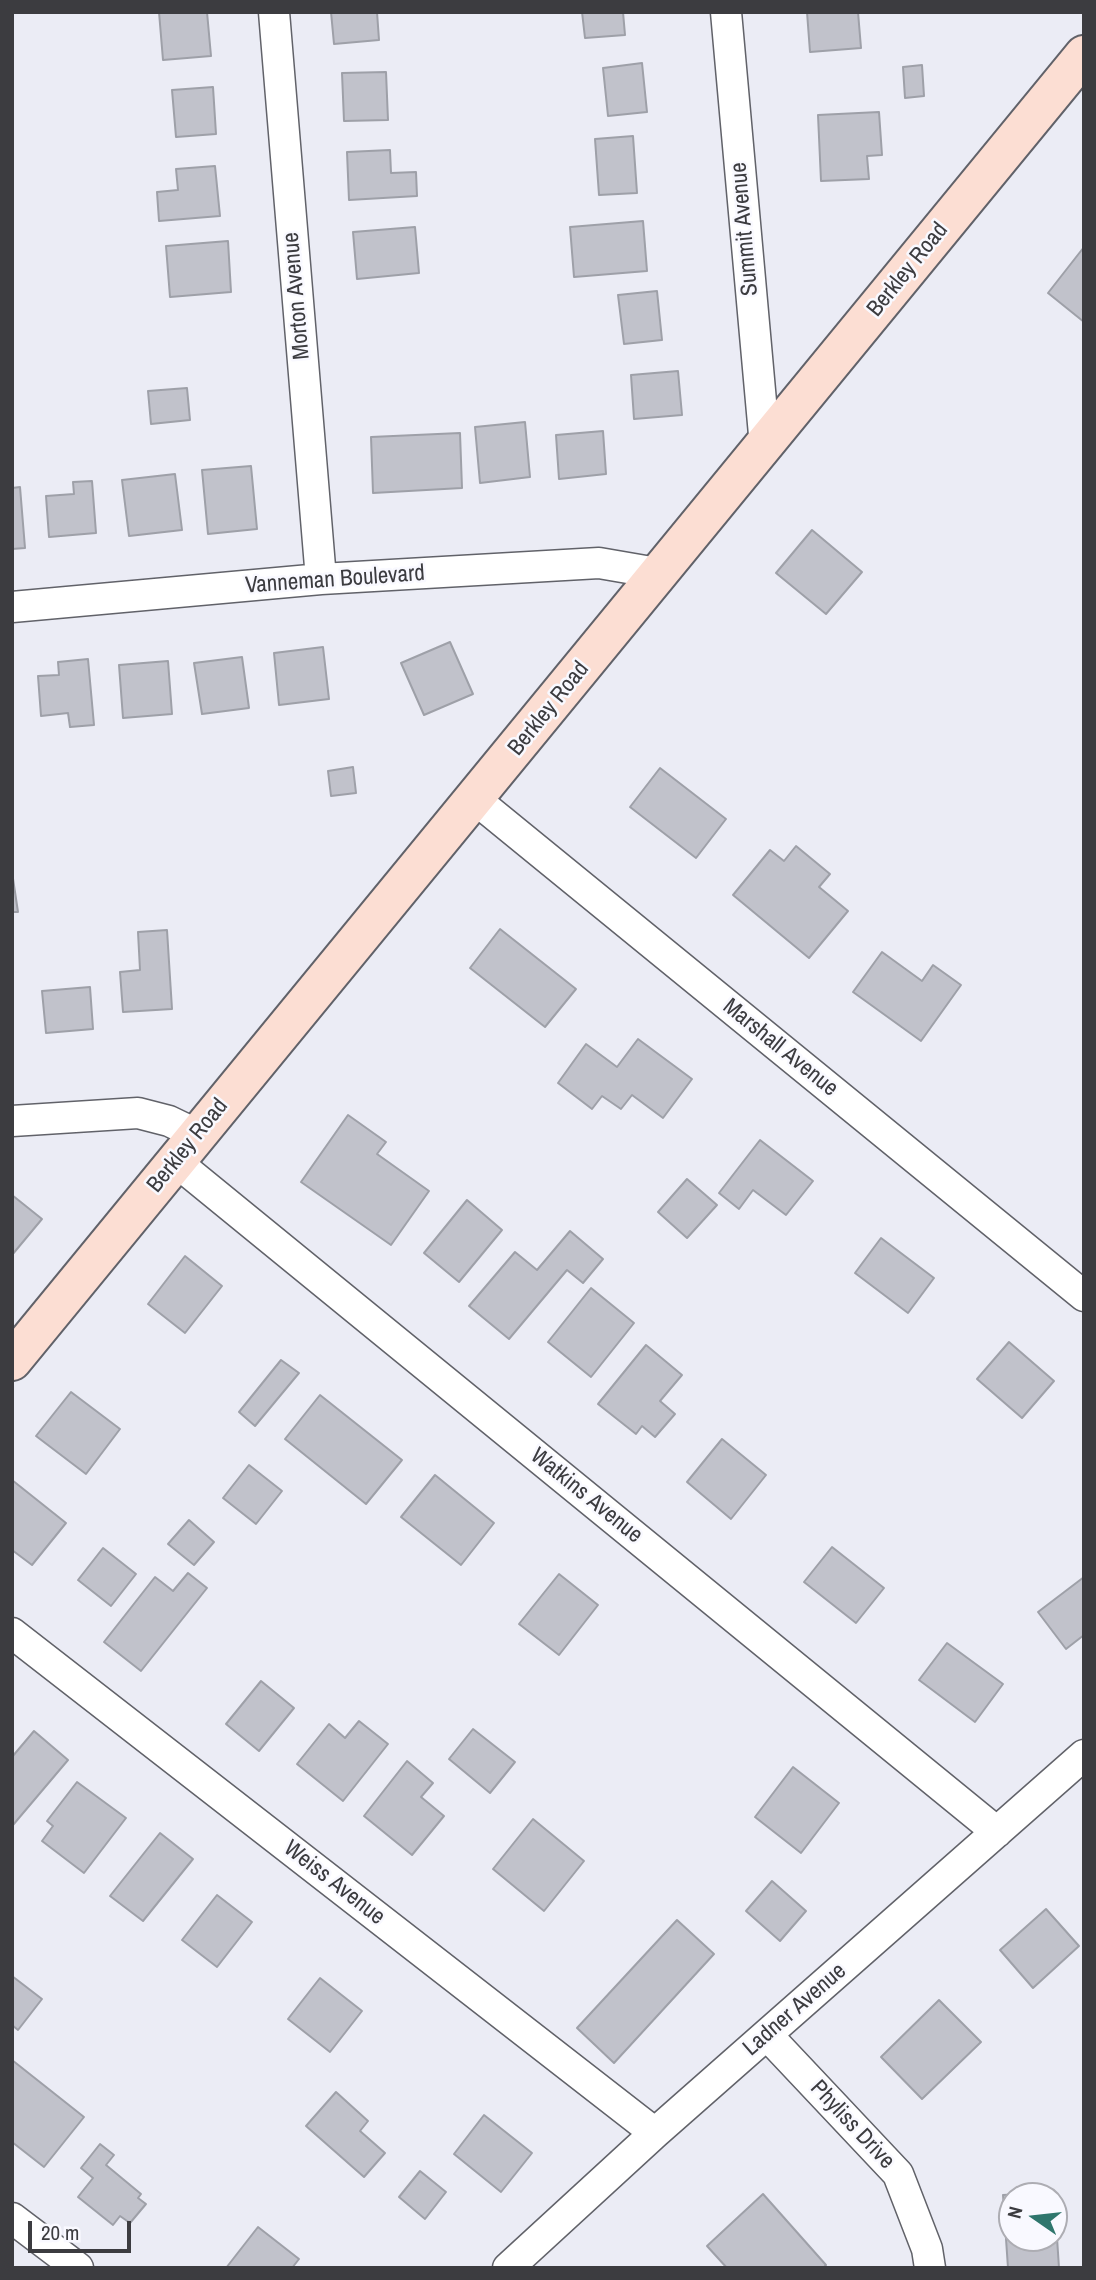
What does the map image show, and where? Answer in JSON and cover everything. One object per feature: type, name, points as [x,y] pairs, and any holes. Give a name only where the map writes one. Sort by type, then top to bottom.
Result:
[{"type":"main road","name":"Berkley Road","points":[[12,1361],[186,1147],[476,800],[657,573],[765,446],[1084,55]]},
{"type":"street","name":"Morton Avenue","points":[[274,12],[321,579]]},
{"type":"street","name":"Summit Avenue","points":[[726,12],[765,446]]},
{"type":"street","name":"Vanneman Boulevard","points":[[12,607],[321,579],[599,562],[657,573]]},
{"type":"street","name":"Marshall Avenue","points":[[476,800],[1084,1296]]},
{"type":"street","name":"Watkins Avenue","points":[[12,1121],[138,1112],[169,1121],[186,1147],[996,1832]]},
{"type":"street","name":"Weiss Avenue","points":[[12,1633],[655,2133]]},
{"type":"street","name":"Ladner Avenue","points":[[508,2268],[655,2133],[1084,1755]]},
{"type":"street","name":"Phyliss Drive","points":[[767,2035],[898,2174],[927,2249],[930,2268]]},
{"type":"street","points":[[12,2218],[79,2268]]},
{"type":"building","points":[[159,12],[207,12],[211,56],[163,60]]},
{"type":"building","points":[[331,12],[377,12],[379,40],[334,44]]},
{"type":"building","points":[[582,12],[623,12],[625,35],[585,38]]},
{"type":"building","points":[[807,12],[858,12],[861,48],[810,52]]},
{"type":"building","points":[[642,63],[647,112],[608,116],[603,68]]},
{"type":"building","points":[[922,65],[924,96],[905,98],[903,67]]},
{"type":"building","points":[[386,72],[388,120],[344,121],[342,73]]},
{"type":"building","points":[[213,87],[216,134],[176,137],[172,90]]},
{"type":"building","points":[[879,112],[882,155],[867,156],[869,179],[821,181],[818,115]]},
{"type":"building","points":[[633,136],[637,193],[599,195],[595,139]]},
{"type":"building","points":[[390,150],[391,173],[416,172],[417,196],[349,200],[347,152]]},
{"type":"building","points":[[215,166],[220,216],[159,221],[157,192],[178,190],[176,169]]},
{"type":"building","points":[[643,221],[647,271],[574,277],[570,227]]},
{"type":"building","points":[[415,227],[419,273],[357,279],[353,232]]},
{"type":"building","points":[[228,241],[231,292],[170,297],[166,246]]},
{"type":"building","points":[[1084,247],[1084,322],[1048,293]]},
{"type":"building","points":[[657,291],[662,340],[624,344],[618,295]]},
{"type":"building","points":[[678,371],[682,415],[634,419],[631,375]]},
{"type":"building","points":[[187,388],[190,420],[151,424],[148,391]]},
{"type":"building","points":[[525,422],[530,477],[480,483],[475,427]]},
{"type":"building","points":[[603,431],[606,474],[559,479],[556,435]]},
{"type":"building","points":[[460,433],[462,488],[373,493],[371,437]]},
{"type":"building","points":[[251,466],[257,529],[208,534],[202,470]]},
{"type":"building","points":[[175,474],[182,530],[129,536],[122,480]]},
{"type":"building","points":[[92,481],[96,533],[49,537],[46,496],[74,494],[73,482]]},
{"type":"building","points":[[20,487],[25,548],[12,549],[12,488]]},
{"type":"building","points":[[812,530],[862,572],[826,614],[776,573]]},
{"type":"building","points":[[450,642],[473,694],[424,715],[401,663]]},
{"type":"building","points":[[323,647],[329,699],[279,705],[274,653]]},
{"type":"building","points":[[242,657],[249,708],[202,714],[194,663]]},
{"type":"building","points":[[88,659],[94,725],[70,727],[68,713],[41,716],[38,676],[59,675],[58,662]]},
{"type":"building","points":[[168,661],[172,714],[123,718],[119,665]]},
{"type":"building","points":[[353,767],[356,793],[331,796],[328,771]]},
{"type":"building","points":[[660,768],[726,819],[696,858],[630,807]]},
{"type":"building","points":[[796,846],[830,874],[819,887],[848,911],[809,958],[733,895],[770,850],[784,861]]},
{"type":"building","points":[[12,872],[18,912],[12,912]]},
{"type":"building","points":[[500,929],[576,989],[545,1027],[470,968]]},
{"type":"building","points":[[167,930],[172,1009],[123,1012],[120,972],[140,970],[138,932]]},
{"type":"building","points":[[882,952],[922,981],[933,965],[961,985],[921,1041],[853,992]]},
{"type":"building","points":[[90,987],[93,1029],[46,1033],[42,991]]},
{"type":"building","points":[[638,1039],[692,1079],[663,1118],[632,1095],[621,1109],[602,1096],[592,1109],[558,1083],[586,1044],[617,1067]]},
{"type":"building","points":[[348,1115],[386,1142],[377,1154],[429,1191],[391,1245],[301,1182]]},
{"type":"building","points":[[760,1140],[813,1181],[786,1215],[753,1190],[739,1209],[719,1193]]},
{"type":"building","points":[[687,1179],[717,1205],[687,1238],[658,1212]]},
{"type":"building","points":[[12,1195],[42,1219],[12,1255]]},
{"type":"building","points":[[467,1200],[502,1230],[459,1282],[424,1253]]},
{"type":"building","points":[[570,1231],[603,1259],[583,1283],[567,1270],[509,1339],[469,1306],[515,1252],[537,1270]]},
{"type":"building","points":[[881,1238],[934,1278],[908,1313],[855,1273]]},
{"type":"building","points":[[185,1256],[222,1286],[185,1333],[148,1304]]},
{"type":"building","points":[[591,1288],[634,1323],[591,1377],[548,1342]]},
{"type":"building","points":[[1009,1342],[1054,1381],[1022,1418],[977,1379]]},
{"type":"building","points":[[646,1345],[682,1375],[660,1401],[675,1414],[655,1437],[642,1426],[636,1434],[598,1404]]},
{"type":"building","points":[[281,1360],[299,1373],[255,1426],[239,1412]]},
{"type":"building","points":[[71,1392],[120,1429],[86,1474],[36,1436]]},
{"type":"building","points":[[320,1395],[402,1460],[366,1504],[285,1439]]},
{"type":"building","points":[[722,1439],[766,1475],[731,1519],[687,1482]]},
{"type":"building","points":[[249,1465],[282,1491],[256,1524],[223,1498]]},
{"type":"building","points":[[435,1475],[494,1523],[461,1565],[401,1517]]},
{"type":"building","points":[[12,1480],[66,1523],[32,1565],[12,1550]]},
{"type":"building","points":[[189,1520],[214,1542],[194,1565],[168,1544]]},
{"type":"building","points":[[832,1547],[884,1588],[856,1623],[804,1582]]},
{"type":"building","points":[[103,1548],[136,1574],[111,1606],[78,1580]]},
{"type":"building","points":[[188,1573],[207,1588],[141,1671],[104,1642],[155,1577],[173,1591]]},
{"type":"building","points":[[559,1574],[598,1605],[559,1655],[519,1624]]},
{"type":"building","points":[[1084,1577],[1084,1635],[1066,1649],[1038,1612]]},
{"type":"building","points":[[947,1643],[1003,1684],[975,1722],[919,1680]]},
{"type":"building","points":[[261,1681],[294,1708],[259,1751],[226,1724]]},
{"type":"building","points":[[359,1721],[388,1744],[343,1801],[297,1764],[329,1724],[345,1738]]},
{"type":"building","points":[[473,1729],[515,1762],[490,1793],[449,1759]]},
{"type":"building","points":[[34,1731],[68,1760],[13,1825],[12,1757]]},
{"type":"building","points":[[407,1761],[433,1783],[421,1797],[444,1816],[412,1855],[364,1816]]},
{"type":"building","points":[[793,1767],[839,1803],[801,1853],[755,1817]]},
{"type":"building","points":[[77,1782],[126,1818],[84,1873],[42,1841],[53,1826],[47,1821]]},
{"type":"building","points":[[533,1819],[584,1861],[544,1911],[493,1869]]},
{"type":"building","points":[[160,1833],[193,1859],[143,1921],[110,1896]]},
{"type":"building","points":[[772,1881],[806,1911],[780,1941],[746,1911]]},
{"type":"building","points":[[217,1895],[252,1922],[217,1967],[182,1940]]},
{"type":"building","points":[[1046,1909],[1079,1946],[1033,1988],[1000,1950]]},
{"type":"building","points":[[677,1920],[714,1954],[614,2063],[577,2028]]},
{"type":"building","points":[[12,1976],[42,1999],[18,2030],[12,2025]]},
{"type":"building","points":[[320,1978],[362,2011],[330,2052],[288,2019]]},
{"type":"building","points":[[939,2000],[981,2042],[922,2099],[881,2057]]},
{"type":"building","points":[[12,2060],[84,2117],[44,2167],[12,2142]]},
{"type":"building","points":[[336,2092],[368,2121],[360,2131],[385,2153],[364,2177],[306,2126]]},
{"type":"building","points":[[484,2115],[532,2153],[501,2192],[454,2154]]},
{"type":"building","points":[[100,2144],[114,2155],[106,2165],[141,2194],[138,2198],[146,2204],[130,2223],[120,2216],[113,2225],[78,2197],[93,2178],[81,2168]]},
{"type":"building","points":[[420,2171],[446,2192],[425,2219],[399,2197]]},
{"type":"building","points":[[763,2194],[826,2265],[823,2268],[727,2268],[707,2246]]},
{"type":"building","points":[[258,2227],[299,2259],[292,2268],[226,2268]]},
{"type":"building","points":[[1007,2252],[1058,2252],[1059,2268],[1008,2268]]}]
